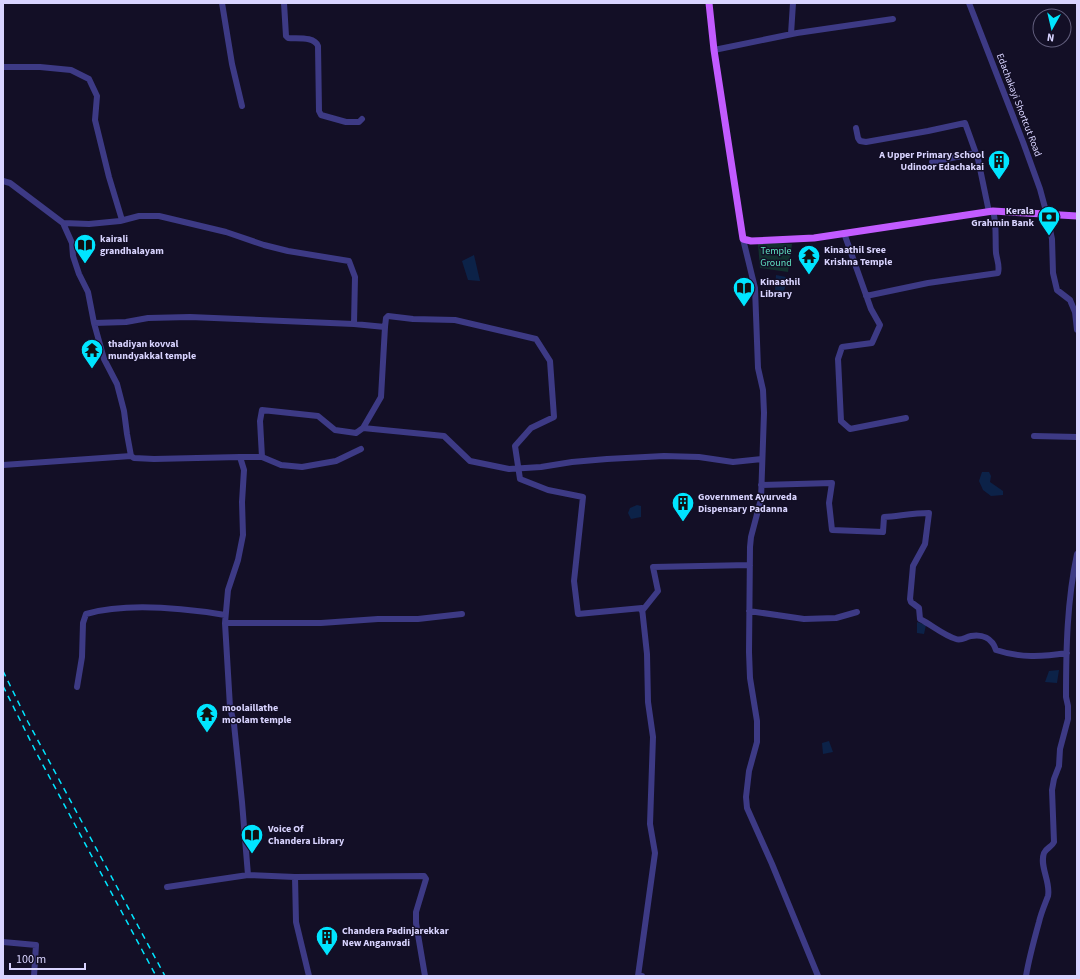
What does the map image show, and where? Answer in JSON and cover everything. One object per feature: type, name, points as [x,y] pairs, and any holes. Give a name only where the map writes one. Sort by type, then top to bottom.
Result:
[{"type":"main road","points":[[709,3],[714,50],[743,239],[752,241],[814,238],[991,212],[1077,216]]},
{"type":"street","points":[[222,3],[232,64],[242,106]]},
{"type":"street","points":[[284,3],[286,36],[288,38],[314,40],[318,46],[320,115],[346,122],[359,122],[362,119]]},
{"type":"street","points":[[791,34],[793,3]]},
{"type":"street","name":"Edachakayi Shortcut Road","points":[[969,3],[1023,142],[1047,215],[1052,239],[1053,273],[1057,290],[1070,300],[1075,312],[1077,330]]},
{"type":"street","points":[[714,50],[791,34],[893,19]]},
{"type":"street","points":[[3,67],[40,67],[70,70],[89,79],[97,96],[95,120],[109,177],[122,220]]},
{"type":"street","points":[[856,128],[860,141],[866,142],[928,132],[965,123],[976,153],[991,212],[995,218],[996,254],[999,269],[998,272],[928,283],[866,296]]},
{"type":"street","points":[[932,162],[976,153]]},
{"type":"street","points":[[3,181],[10,183],[64,223],[72,243],[73,256],[79,274],[88,292],[94,323],[104,359],[117,384],[124,411],[131,456]]},
{"type":"street","points":[[64,223],[89,224],[122,220],[139,216],[159,216],[226,232],[264,245],[349,261],[355,277],[354,324]]},
{"type":"street","points":[[844,233],[871,309],[880,325],[872,343],[842,347],[838,359],[841,421],[850,429],[906,418]]},
{"type":"street","points":[[743,239],[755,288],[758,368],[763,390],[764,413],[761,499],[751,537],[749,611],[750,678],[757,720],[757,742],[749,771],[746,797],[747,808],[772,864],[818,976]]},
{"type":"street","points":[[262,457],[260,421],[262,410],[318,416],[335,430],[356,433],[363,428],[381,397],[385,327],[386,318],[388,316],[455,320],[536,340],[550,361],[554,416],[531,428],[515,446],[520,479],[548,490],[583,497],[574,581],[578,614],[642,608],[647,654],[648,702],[653,737],[650,824],[655,854],[638,976],[642,976]]},
{"type":"street","points":[[94,323],[126,322],[148,318],[190,317],[354,324],[385,327]]},
{"type":"street","points":[[363,428],[444,436],[470,461],[509,469],[541,467],[572,462],[607,459],[664,456],[699,457],[733,462],[762,459]]},
{"type":"street","points":[[1034,436],[1077,437]]},
{"type":"street","points":[[3,464],[131,456],[134,458],[154,459],[262,457],[281,465],[302,467],[336,461],[361,449]]},
{"type":"street","points":[[240,457],[244,470],[242,502],[243,535],[238,560],[228,590],[225,623],[230,707],[234,724],[248,874]]},
{"type":"street","points":[[761,485],[832,483],[829,503],[832,530],[883,532],[884,517],[914,513],[929,513],[925,544],[913,566],[910,600],[919,608],[920,619],[955,639],[962,640],[970,636],[986,637],[992,640],[996,650],[1008,654],[1033,657],[1067,653]]},
{"type":"street","points":[[1026,976],[1030,954],[1048,894],[1043,861],[1044,854],[1054,842],[1052,790],[1059,766],[1060,749],[1068,719],[1066,697],[1067,626],[1077,554]]},
{"type":"street","points":[[642,611],[658,591],[653,567],[750,565]]},
{"type":"street","points":[[77,687],[82,657],[83,623],[86,614],[115,608],[146,607],[225,615]]},
{"type":"street","points":[[749,611],[804,619],[836,618],[857,612]]},
{"type":"street","points":[[225,623],[321,623],[378,619],[418,619],[462,614]]},
{"type":"street","points":[[167,886],[248,874],[295,877],[424,876],[426,879],[416,912],[416,923],[425,976]]},
{"type":"street","points":[[295,877],[296,922],[309,976]]},
{"type":"street","points":[[3,942],[36,945],[34,976]]},
{"type":"green space","name":"Temple Ground","points":[[758,244],[792,244],[788,272],[760,268]]},
{"type":"water","points":[[474,255],[480,281],[468,280],[462,261]]},
{"type":"water","points":[[776,275],[786,277],[785,280],[787,281],[784,291],[775,290]]},
{"type":"water","points":[[982,472],[989,472],[991,476],[990,482],[1003,491],[1003,495],[991,496],[983,490],[979,481]]},
{"type":"water","points":[[637,505],[641,506],[641,517],[631,519],[628,513],[630,508]]},
{"type":"water","points":[[917,622],[926,625],[924,634],[917,633]]},
{"type":"water","points":[[1059,670],[1057,683],[1045,682],[1049,671]]},
{"type":"water","points":[[829,741],[833,752],[823,754],[822,743]]},
{"type":"railway","points":[[3,671],[28,722],[165,976]]},
{"type":"railway","points":[[3,686],[36,752],[156,976]]},
{"type":"place","name":"A Upper Primary School Udinoor Edachakai","points":[[999,180]]},
{"type":"place","name":"Kerala Grahmin Bank","points":[[1049,236]]},
{"type":"place","name":"kairali grandhalayam","points":[[85,264]]},
{"type":"place","name":"Kinaathil Sree Krishna Temple","points":[[809,276]]},
{"type":"place","name":"Kinaathil Library","points":[[744,308]]},
{"type":"place","name":"thadiyan kovval mundyakkal temple","points":[[92,370]]},
{"type":"place","name":"Government Ayurveda Dispensary Padanna","points":[[683,522]]},
{"type":"place","name":"moolaillathe moolam temple","points":[[207,734]]},
{"type":"place","name":"Voice Of Chandera Library","points":[[252,854]]},
{"type":"place","name":"Chandera Padinjarekkar New Anganvadi","points":[[327,956]]}]
